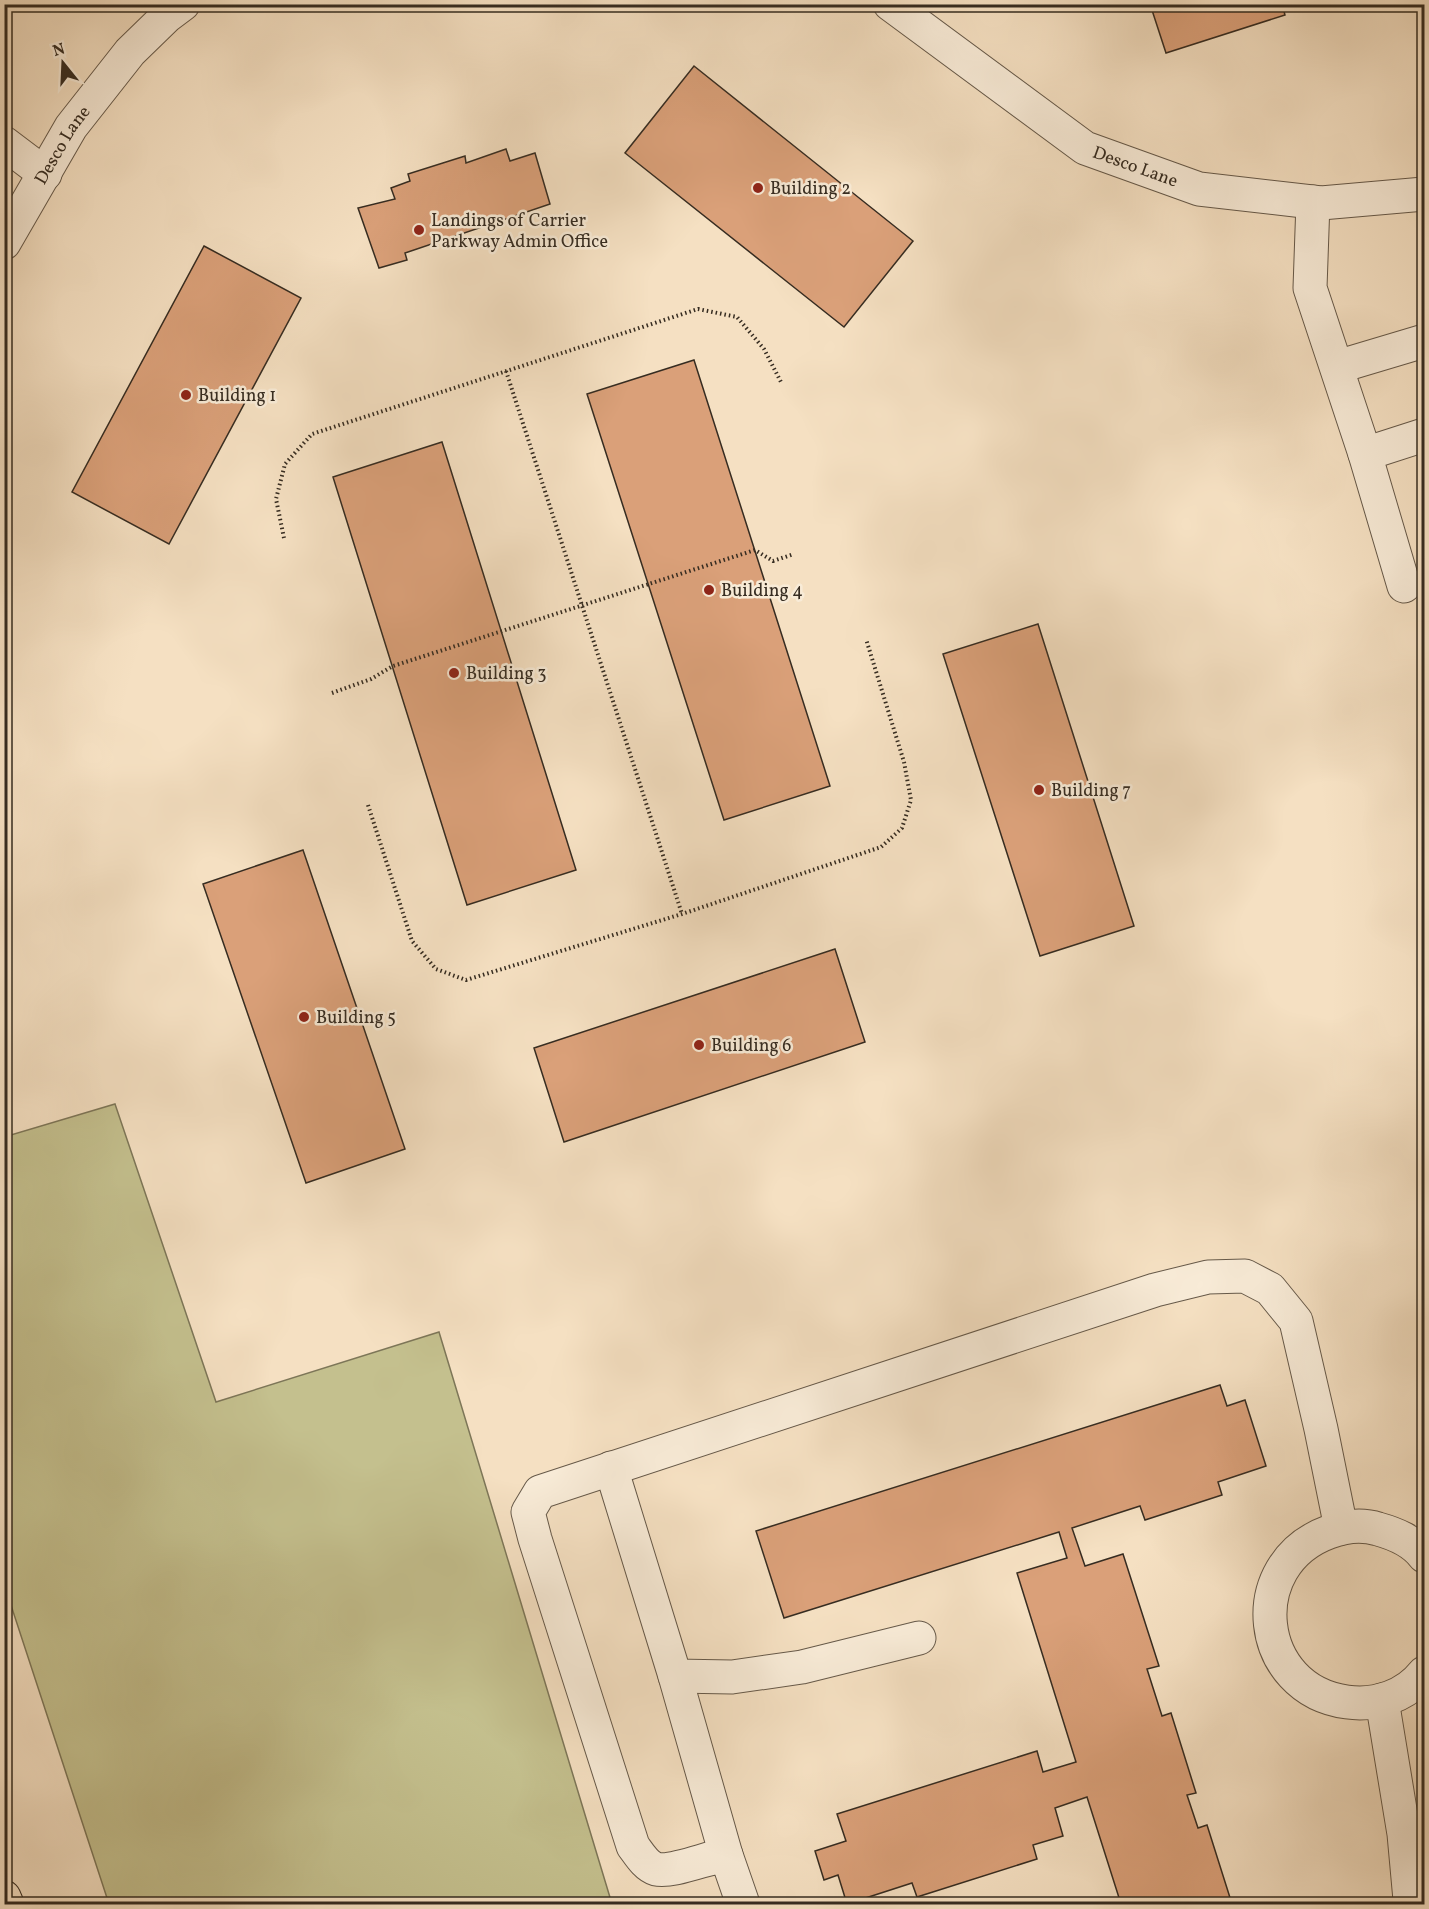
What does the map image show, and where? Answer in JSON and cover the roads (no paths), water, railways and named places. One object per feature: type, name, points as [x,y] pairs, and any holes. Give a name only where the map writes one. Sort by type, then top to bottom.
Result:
[{"type":"main road","points":[[4,1897],[7,1905]]},
{"type":"street","name":"Desco Lane","points":[[4,243],[71,127],[130,52],[167,16],[183,4]]},
{"type":"street","name":"Desco Lane","points":[[890,4],[1085,148],[1199,189],[1321,203],[1425,195]]},
{"type":"street","points":[[4,143],[45,174]]},
{"type":"street","points":[[1313,202],[1310,288],[1365,454],[1404,586]]},
{"type":"street","points":[[1337,367],[1425,341]]},
{"type":"street","points":[[1365,454],[1425,435]]},
{"type":"street","points":[[726,1855],[685,1866],[656,1869],[644,1861],[633,1846],[535,1539],[528,1512],[540,1492],[1155,1290],[1208,1277],[1245,1276],[1270,1289],[1296,1321],[1341,1528]]},
{"type":"street","points":[[611,1468],[675,1676],[726,1855],[743,1905]]},
{"type":"street","points":[[1425,1556],[1396,1534],[1368,1526],[1341,1528],[1314,1538],[1292,1556],[1276,1579],[1269,1606],[1271,1634],[1283,1663],[1303,1686],[1330,1700],[1361,1704],[1391,1698],[1418,1682],[1425,1673]]},
{"type":"street","points":[[675,1676],[732,1677],[802,1667],[919,1638]]},
{"type":"street","points":[[1382,1700],[1404,1834],[1410,1900],[1408,1905]]},
{"type":"place","name":"Building 2","points":[[758,188]]},
{"type":"place","name":"Landings of Carrier Parkway Admin Office","points":[[419,230]]},
{"type":"place","name":"Building 1","points":[[186,395]]},
{"type":"place","name":"Building 4","points":[[709,590]]},
{"type":"place","name":"Building 3","points":[[454,673]]},
{"type":"place","name":"Building 7","points":[[1039,790]]},
{"type":"place","name":"Building 5","points":[[304,1017]]},
{"type":"place","name":"Building 6","points":[[699,1045]]}]
